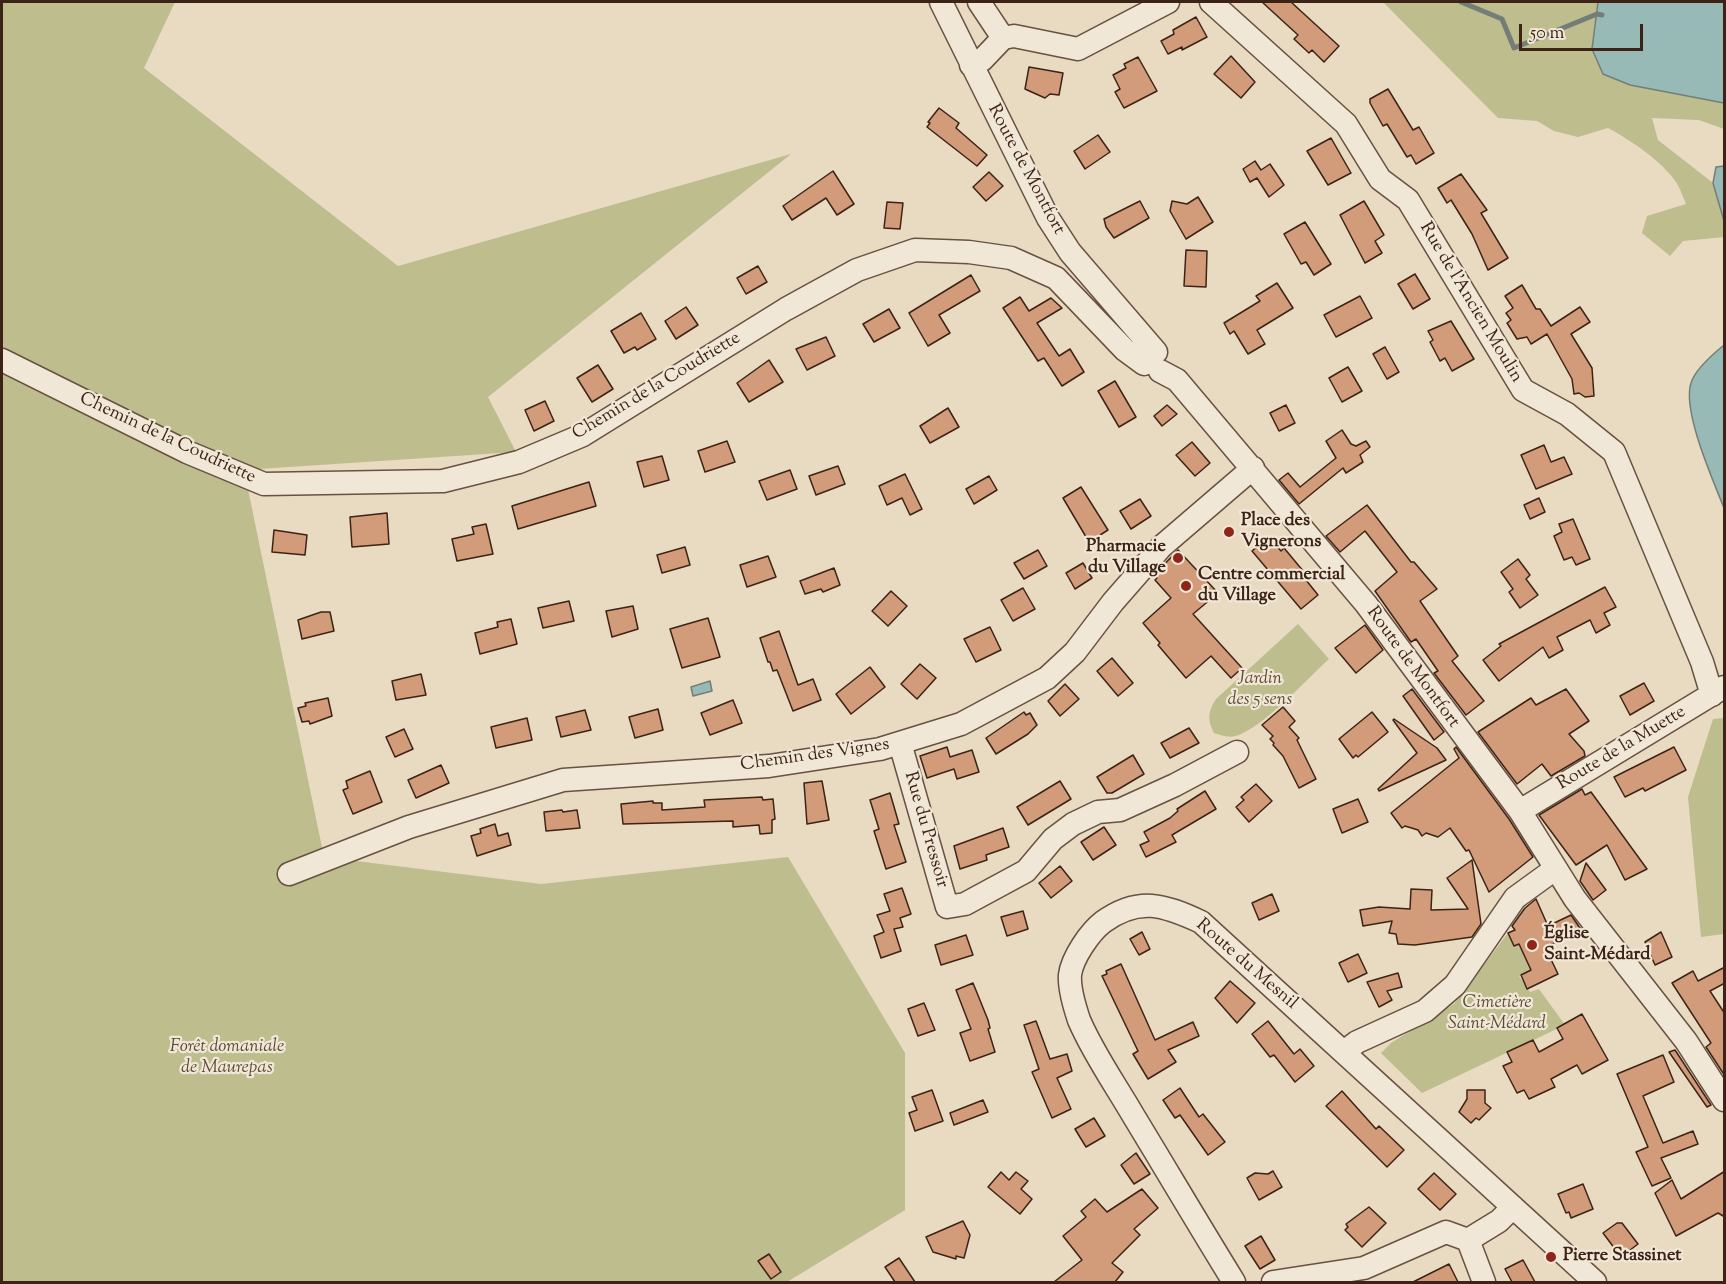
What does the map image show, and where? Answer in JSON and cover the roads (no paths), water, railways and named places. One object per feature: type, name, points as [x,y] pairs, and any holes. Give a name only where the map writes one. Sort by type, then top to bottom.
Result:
[{"type":"street","name":"Route de Montfort","points":[[941,2],[1048,218],[1064,244],[1153,362],[1177,380],[1366,604],[1520,812],[1575,899],[1686,1041],[1725,1100]]},
{"type":"street","points":[[979,2],[1003,38]]},
{"type":"street","points":[[971,65],[982,60],[1003,38],[1014,36],[1078,49],[1167,2]]},
{"type":"street","name":"Rue de l'Ancien Moulin","points":[[1212,2],[1346,124],[1380,179],[1408,200],[1523,390],[1567,414],[1614,452],[1702,662],[1718,691]]},
{"type":"street","name":"Chemin de la Coudriette","points":[[2,360],[187,452],[264,484],[443,481],[519,462],[583,435],[786,309],[857,270],[915,250],[969,252],[1011,258],[1056,278],[1125,350],[1153,362]]},
{"type":"street","name":"Chemin des Vignes","points":[[289,874],[409,827],[563,780],[769,766],[880,749],[961,724],[1047,678],[1075,652],[1113,602],[1161,547],[1253,468]]},
{"type":"street","name":"Route de la Muette","points":[[1520,812],[1718,691]]},
{"type":"street","name":"Rue du Pressoir","points":[[900,743],[947,907],[965,904],[1026,871],[1053,839],[1074,824],[1098,812],[1120,810],[1175,785],[1238,752]]},
{"type":"street","points":[[1344,1053],[1357,1042],[1416,1016],[1455,985],[1515,898],[1555,869]]},
{"type":"street","name":"Route du Mesnil","points":[[1234,1282],[1079,1020],[1070,976],[1075,961],[1095,928],[1110,917],[1137,906],[1168,907],[1201,922],[1595,1282]]},
{"type":"street","points":[[1274,1282],[1364,1268],[1446,1233],[1468,1240],[1499,1221],[1513,1207]]},
{"type":"street","points":[[1468,1240],[1484,1282]]},
{"type":"water","points":[[1598,2],[1724,2],[1724,103],[1630,85],[1603,74],[1592,49]]},
{"type":"water","points":[[1724,166],[1724,221],[1713,183],[1716,167]]},
{"type":"water","points":[[1724,345],[1724,508],[1700,446],[1689,395],[1696,372]]},
{"type":"water","points":[[710,681],[712,691],[693,696],[691,687]]},
{"type":"waterway","points":[[1461,2],[1502,19],[1514,48],[1597,14],[1602,15]]},
{"type":"place","name":"Place des Vignerons","points":[[1229,532]]},
{"type":"place","name":"Pharmacie du Village","points":[[1178,558]]},
{"type":"place","name":"Centre commercial du Village","points":[[1186,586]]},
{"type":"place","name":"Église Saint-Médard","points":[[1532,945]]},
{"type":"place","name":"Pierre Stassinet","points":[[1551,1257]]},
{"type":"park label","name":"Jardin des 5 sens","points":[[1260,690]]},
{"type":"park label","name":"Cimetière Saint-Médard","points":[[1497,1014]]},
{"type":"park label","name":"Forêt domaniale de Maurepas","points":[[227,1058]]}]
